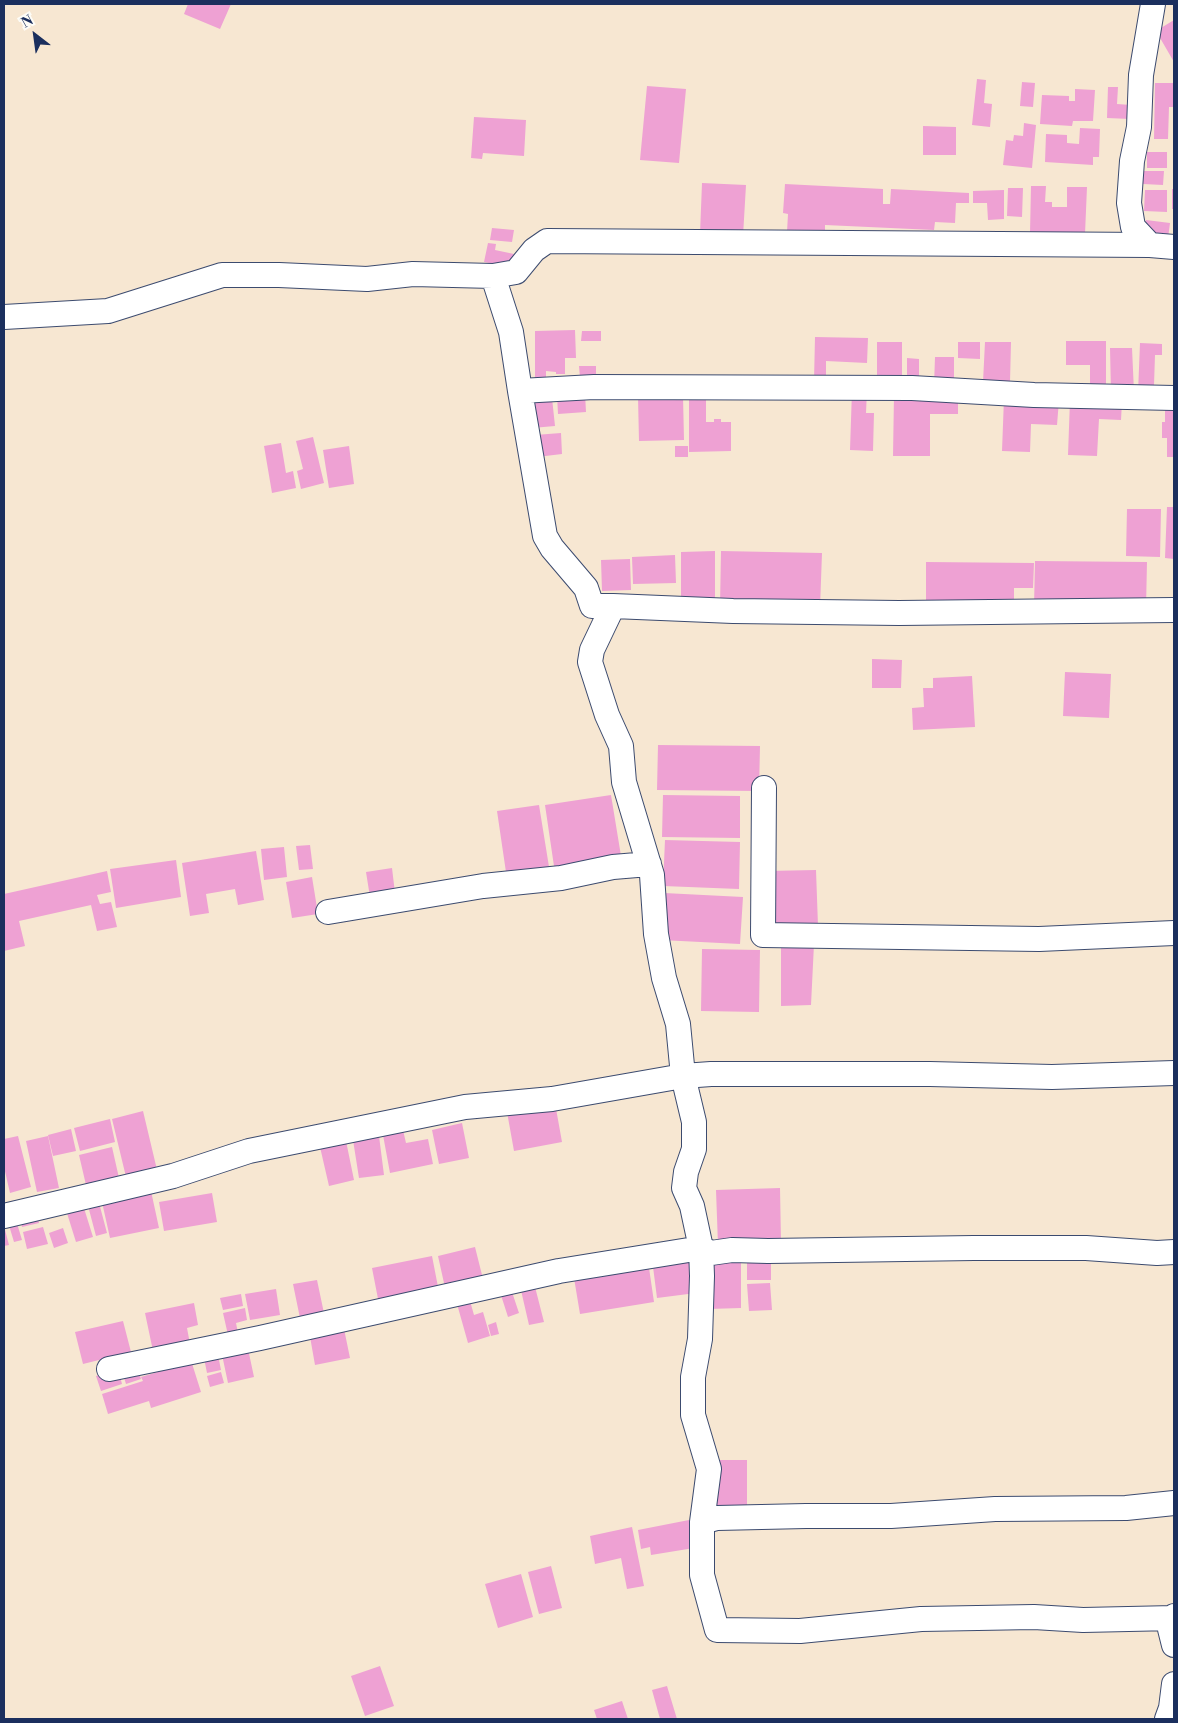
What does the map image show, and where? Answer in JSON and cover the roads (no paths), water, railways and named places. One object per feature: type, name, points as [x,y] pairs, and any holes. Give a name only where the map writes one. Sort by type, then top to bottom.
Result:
[{"type":"street","points":[[1150,246],[1133,227],[1129,203],[1132,162],[1139,127],[1141,75],[1153,4]]},
{"type":"street","points":[[4,317],[108,312],[222,275],[279,275],[367,279],[412,274],[493,276],[516,272],[534,250],[547,241],[1174,247]]},
{"type":"street","points":[[493,276],[511,332],[545,536],[552,548],[586,588],[592,606],[733,611],[890,613],[1174,610]]},
{"type":"street","points":[[520,391],[632,387],[912,388],[1174,398]]},
{"type":"street","points":[[613,606],[592,650],[590,662],[607,715],[621,746],[624,782],[652,875],[656,934],[664,978],[678,1024],[683,1076],[694,1122],[694,1149],[686,1172],[684,1188],[692,1206],[701,1248],[700,1339],[693,1377],[693,1415],[708,1469],[702,1522],[702,1575],[717,1630],[800,1631],[921,1619],[1034,1617],[1083,1620],[1174,1617],[1170,1629],[1174,1645]]},
{"type":"street","points":[[764,788],[763,935],[1040,939],[1174,933]]},
{"type":"street","points":[[328,912],[483,886],[561,878],[613,867],[648,864]]},
{"type":"street","points":[[4,1216],[173,1176],[258,1149],[465,1107],[552,1099],[683,1076],[712,1074],[900,1074],[1052,1077],[1174,1073]]},
{"type":"street","points":[[109,1369],[260,1338],[559,1271],[701,1248],[711,1253],[732,1250],[974,1248],[1086,1248],[1158,1253],[1174,1252]]},
{"type":"street","points":[[702,1522],[717,1518],[891,1516],[995,1509],[1126,1508],[1174,1503]]},
{"type":"street","points":[[1167,1719],[1171,1708],[1174,1684]]}]
